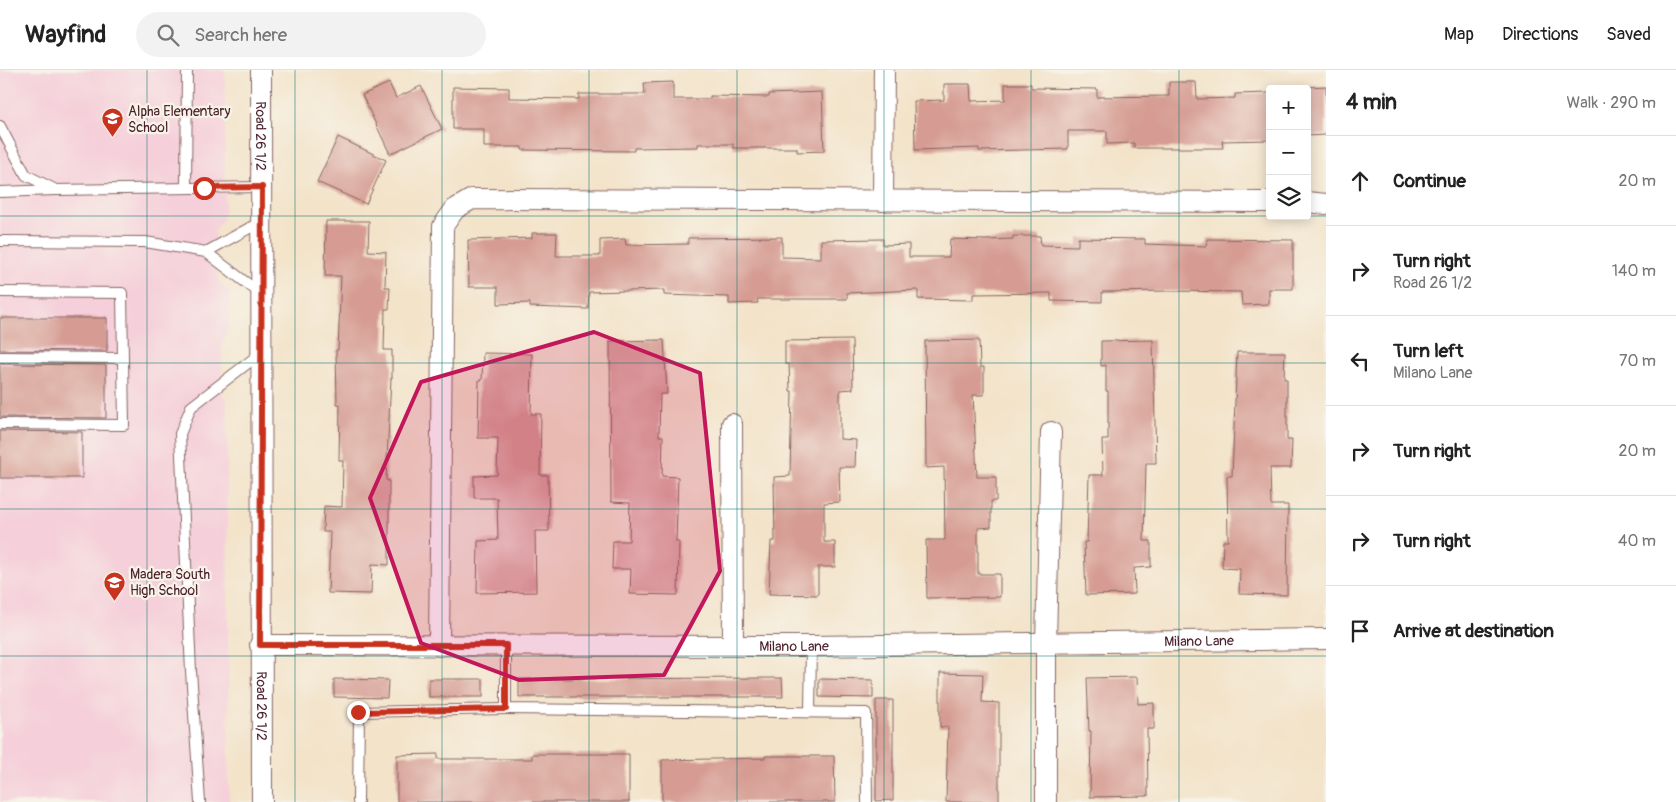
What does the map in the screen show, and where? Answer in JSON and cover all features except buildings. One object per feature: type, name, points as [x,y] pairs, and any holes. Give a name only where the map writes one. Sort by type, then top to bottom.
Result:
[{"type":"street","name":"Road 26 1/2","points":[[261,70],[260,645],[262,802]]},
{"type":"street","points":[[883,201],[884,70]]},
{"type":"street","points":[[440,646],[443,226],[455,209],[472,199],[1266,202]]},
{"type":"street","points":[[1311,202],[1326,204]]},
{"type":"street","points":[[732,424],[733,646]]},
{"type":"street","points":[[1046,802],[1046,643],[1051,432]]},
{"type":"street","name":"Milano Lane","points":[[260,645],[811,646],[1326,639]]},
{"type":"lane","points":[[186,188],[187,70]]},
{"type":"lane","points":[[0,126],[26,175],[55,190]]},
{"type":"lane","points":[[0,192],[262,187]]},
{"type":"lane","points":[[206,252],[262,221]]},
{"type":"lane","points":[[0,241],[145,242],[206,252],[262,294]]},
{"type":"lane","points":[[0,292],[122,293],[124,358],[124,424],[0,424]]},
{"type":"lane","points":[[200,802],[191,671],[180,434],[191,408],[262,352]]},
{"type":"lane","points":[[0,357],[124,358]]},
{"type":"lane","points":[[506,645],[506,709]]},
{"type":"lane","points":[[810,712],[811,646]]},
{"type":"lane","points":[[358,802],[358,712],[506,709],[866,712],[868,802]]},
{"type":"highlighted area","points":[[594,332],[700,373],[720,571],[664,675],[519,680],[421,643],[370,498],[421,382]]},
{"type":"shaded area","name":"Madera South High School","points":[[0,70],[225,70],[225,208],[222,220],[215,229],[218,281],[230,293],[229,329],[222,345],[222,394],[227,400],[229,802],[0,802]]},
{"type":"place","name":"Alpha Elementary School","points":[[112,138]]},
{"type":"place","name":"Madera South High School","points":[[114,601]]},
{"type":"route","points":[[204,188],[262,187],[260,645],[369,647],[506,645],[506,709],[358,712]]}]
